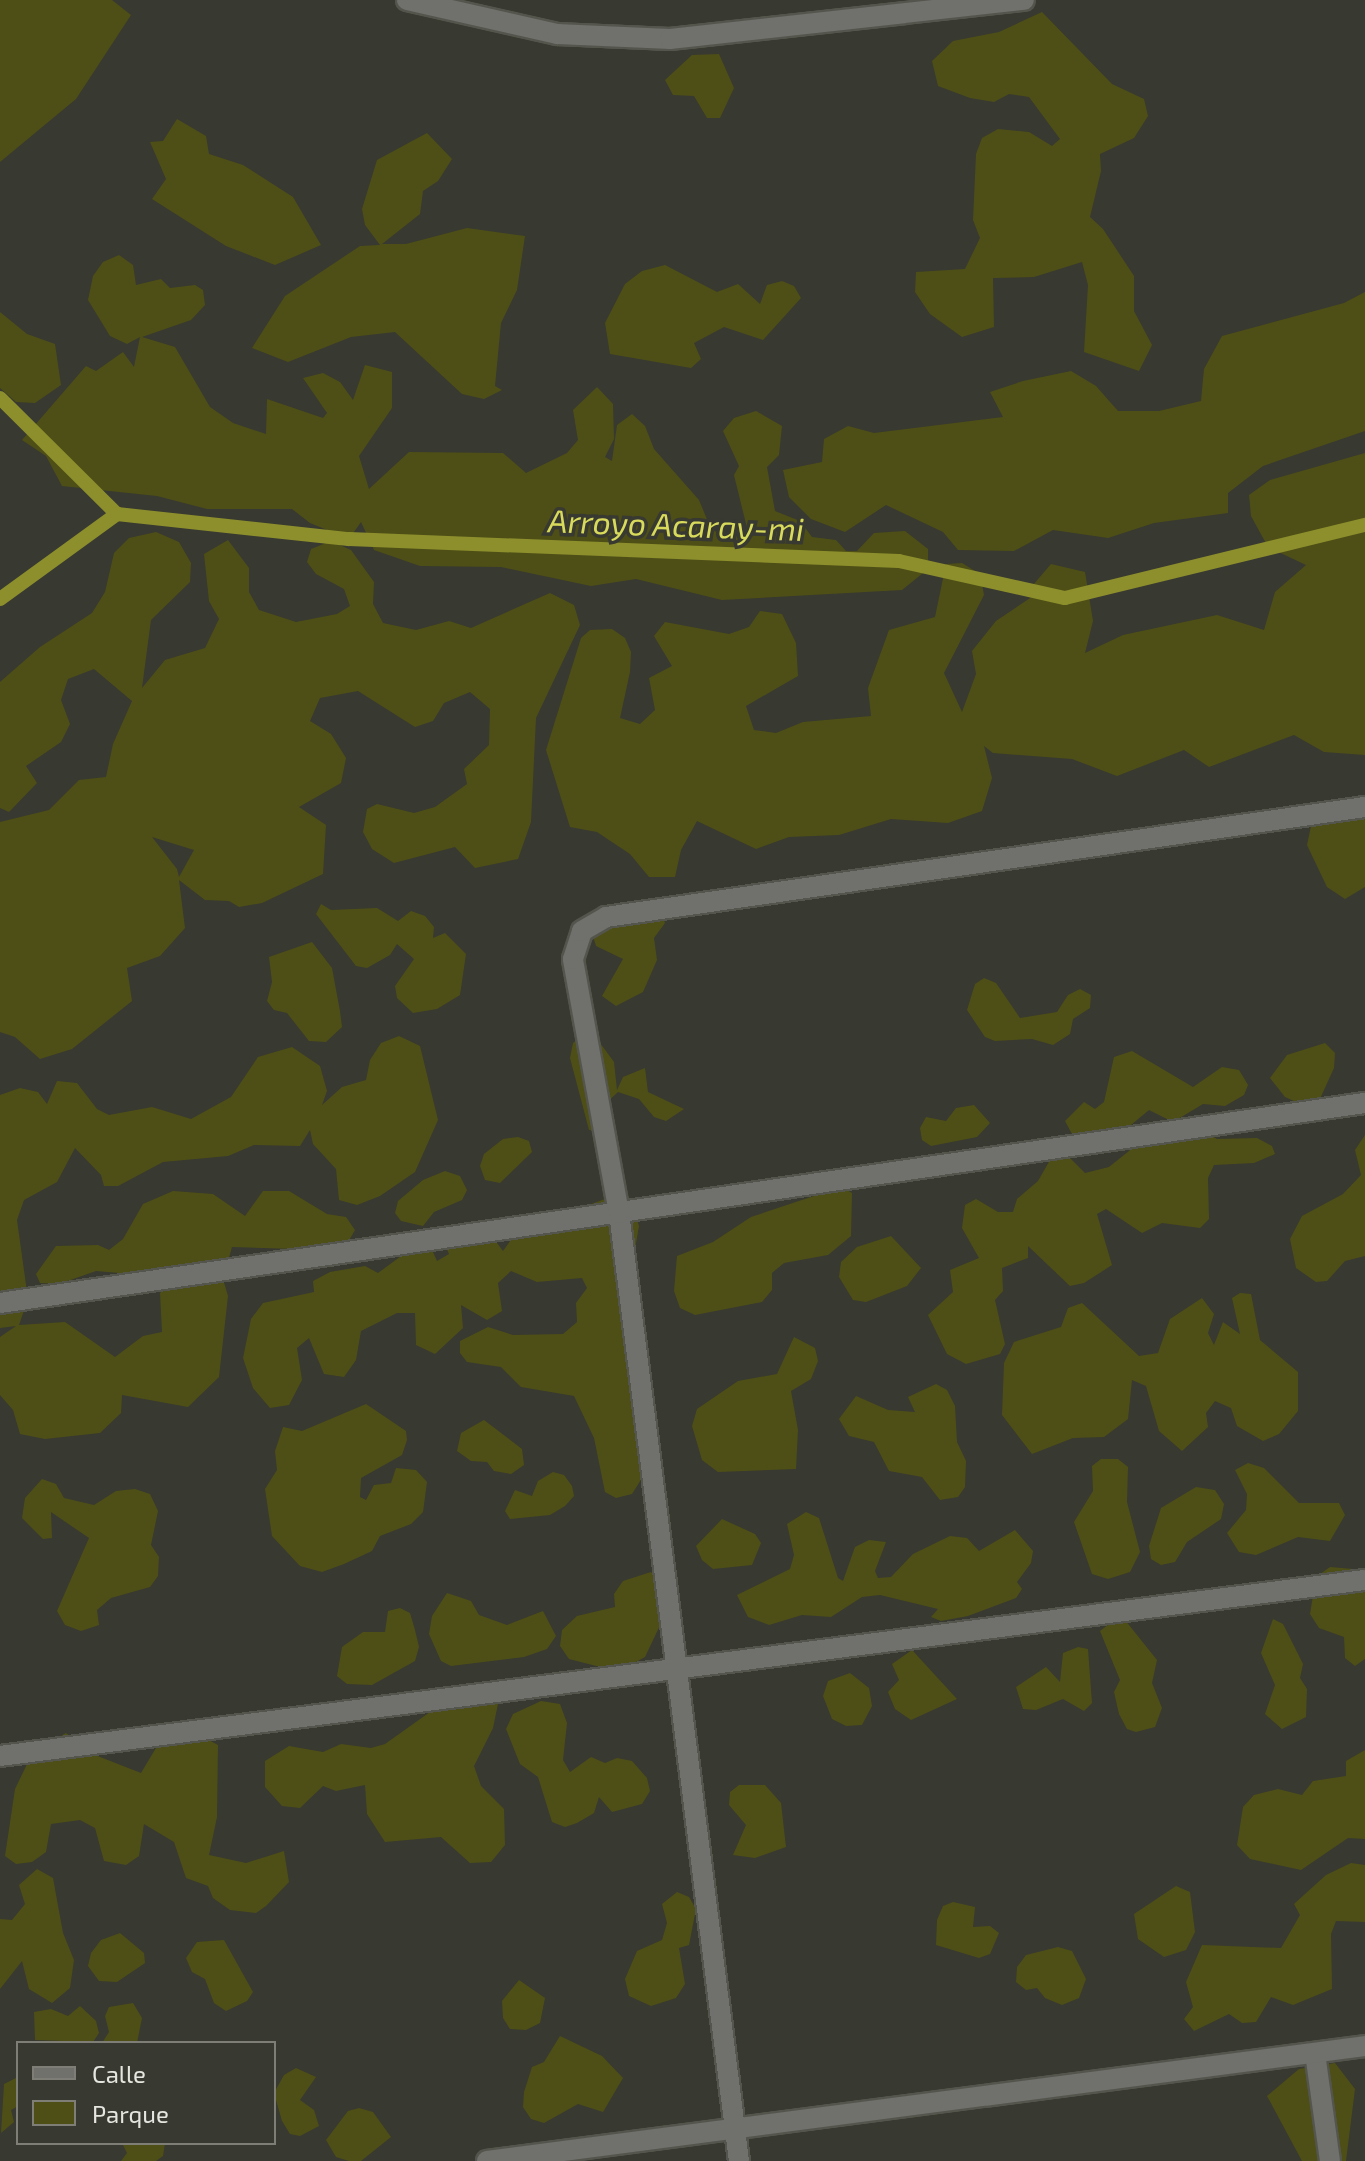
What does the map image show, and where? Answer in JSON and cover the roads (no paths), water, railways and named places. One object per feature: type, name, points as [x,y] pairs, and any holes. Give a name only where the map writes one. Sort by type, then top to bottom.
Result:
[{"type":"street","points":[[407,0],[557,34],[670,39],[1020,0]]},
{"type":"street","points":[[739,2161],[619,1213],[573,959],[582,931],[606,917],[1365,807]]},
{"type":"street","points":[[0,1303],[1365,1103]]},
{"type":"street","points":[[0,1756],[678,1672],[1365,1580]]},
{"type":"street","points":[[487,2161],[734,2125],[1365,2046]]},
{"type":"street","points":[[1315,2053],[1330,2161]]},
{"type":"waterway","points":[[0,398],[117,514]]},
{"type":"waterway","name":"Arroyo Acaray-mi","points":[[0,599],[117,514],[349,539],[899,561],[1065,598],[1365,525]]}]
